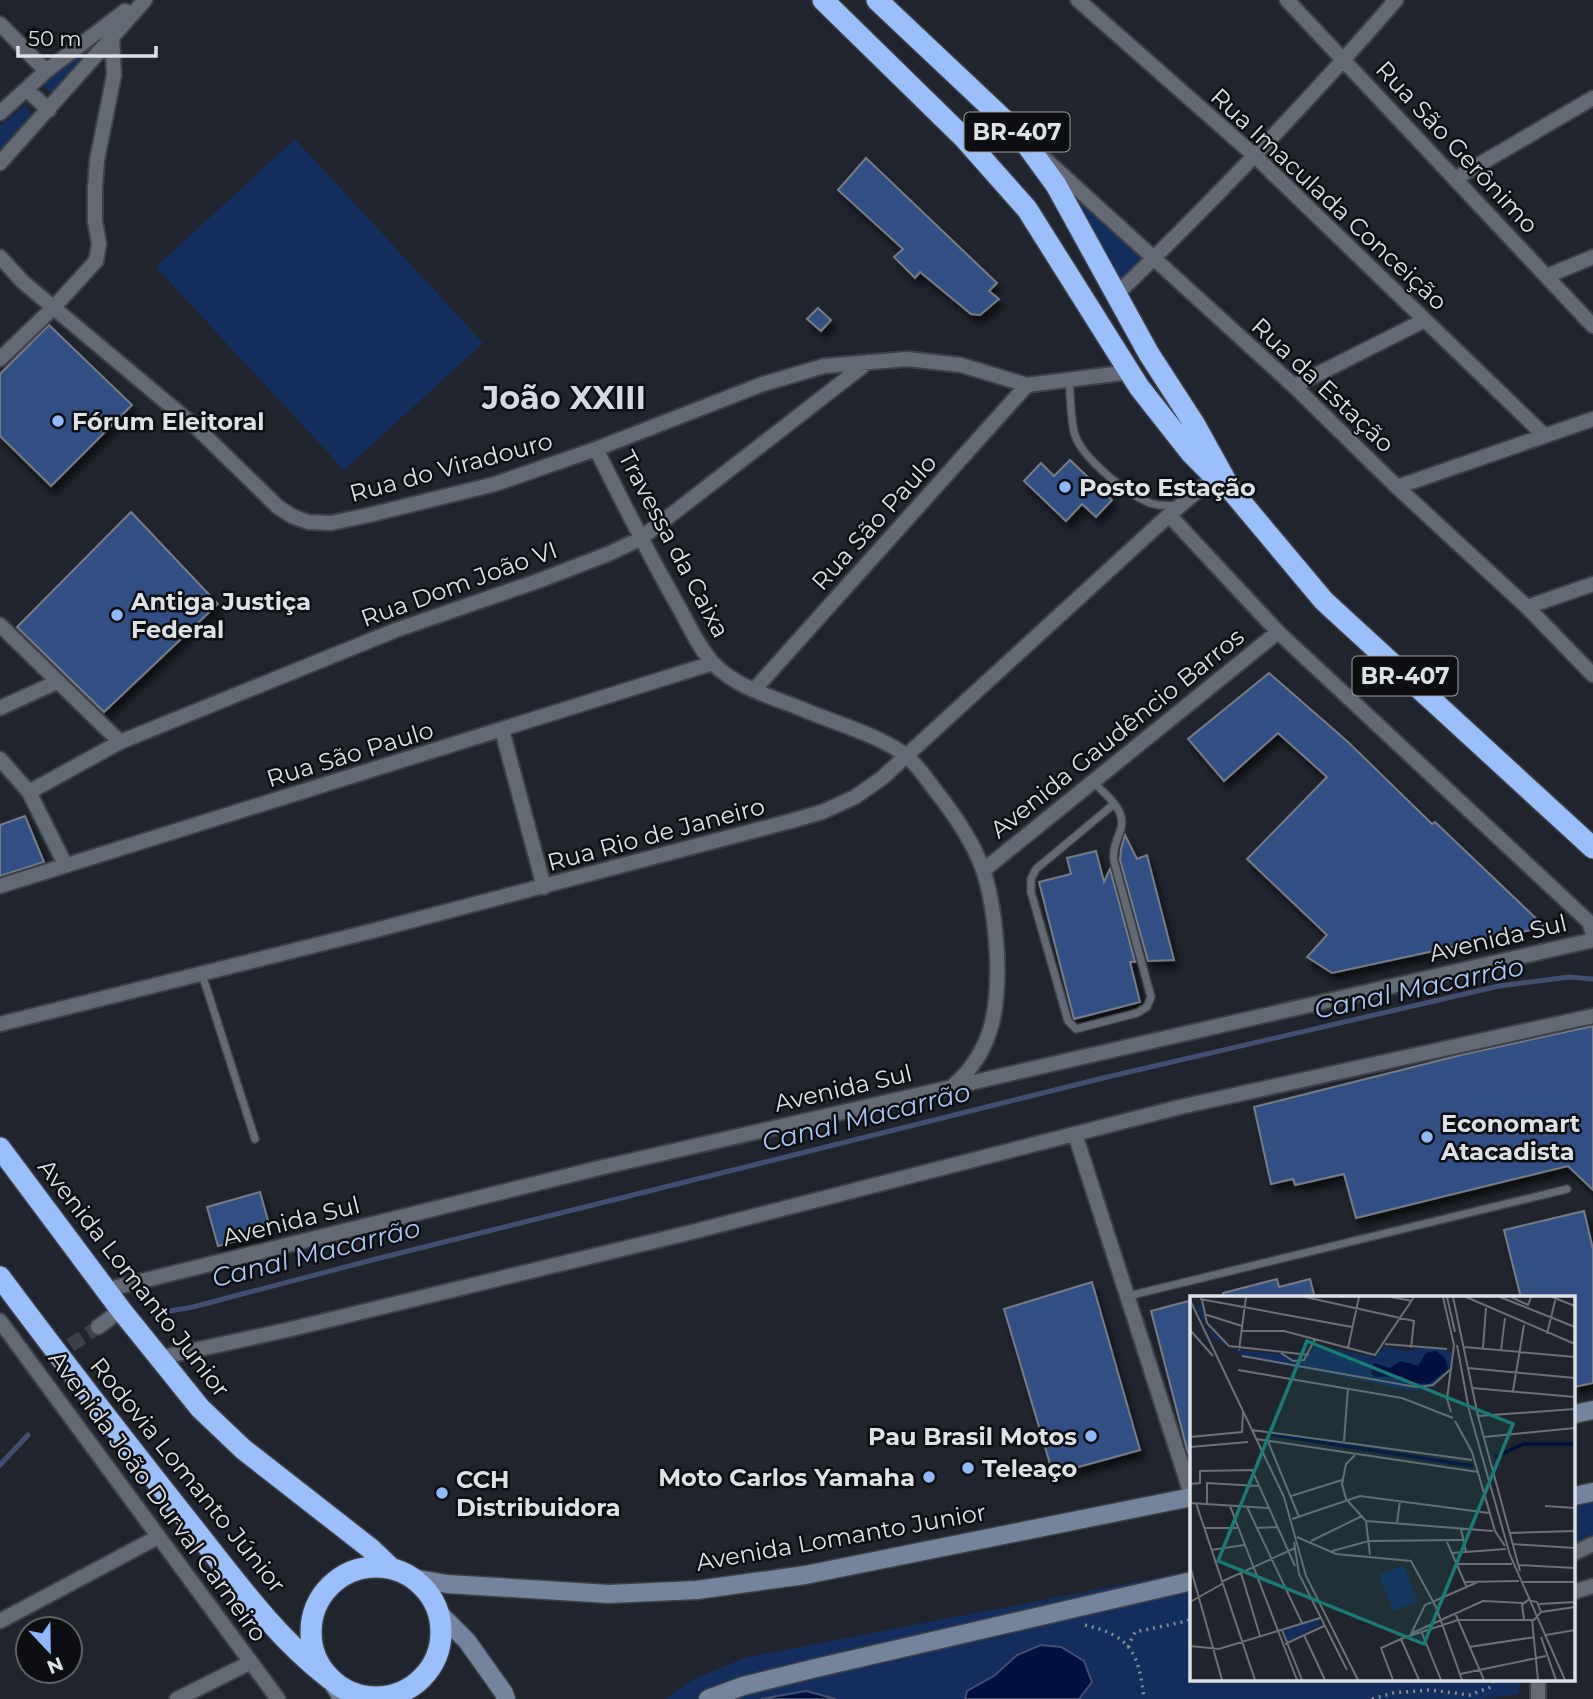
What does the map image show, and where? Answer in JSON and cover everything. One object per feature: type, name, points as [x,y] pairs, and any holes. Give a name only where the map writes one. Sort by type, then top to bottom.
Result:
[{"type":"highway","name":"BR-407","points":[[823,0],[964,138],[1027,209],[1130,372],[1175,433],[1324,601],[1593,848]]},
{"type":"highway","name":"BR-407","points":[[877,0],[1018,133],[1056,186],[1169,388],[1220,467],[1222,484]]},
{"type":"highway","name":"Avenida Lomanto Junior","points":[[0,1148],[105,1290],[200,1408],[243,1449],[352,1533],[393,1569]]},
{"type":"highway","name":"Rodovia Lomanto Júnior","points":[[0,1276],[99,1409],[245,1593],[308,1662],[330,1679]]},
{"type":"highway","points":[[370,1567],[393,1569],[413,1578],[429,1593],[439,1613],[442,1635],[437,1657],[425,1676],[407,1690],[387,1697],[367,1697],[347,1691],[330,1679],[317,1663],[311,1643],[311,1622],[317,1603],[330,1586],[348,1573],[370,1567]]},
{"type":"main road","name":"Avenida Lomanto Junior","points":[[413,1578],[447,1584],[609,1594],[697,1590],[805,1575],[1190,1497]]},
{"type":"main road","points":[[708,1699],[743,1686],[816,1668],[1190,1581]]},
{"type":"main road","points":[[439,1613],[467,1641],[505,1693],[506,1699]]},
{"type":"main road","name":"Rodovia Lomanto Júnior","points":[[330,1679],[342,1699]]},
{"type":"street","points":[[0,163],[143,0]]},
{"type":"street","points":[[0,113],[46,71],[143,0]]},
{"type":"street","name":"Rua Imaculada Conceição","points":[[1078,0],[1255,156],[1544,435]]},
{"type":"street","name":"Rua São Gerônimo","points":[[1287,0],[1593,326]]},
{"type":"street","points":[[1116,295],[1255,156],[1396,0]]},
{"type":"street","points":[[0,24],[46,71]]},
{"type":"street","points":[[0,359],[92,267],[98,254],[99,244],[94,221],[97,160],[114,75],[112,35]]},
{"type":"street","points":[[27,90],[49,110]]},
{"type":"street","points":[[1456,178],[1593,99]]},
{"type":"street","name":"Rua da Estação","points":[[1018,133],[1294,386],[1397,487],[1527,607],[1593,674]]},
{"type":"street","name":"Rua do Viradouro","points":[[0,257],[23,282],[197,428],[278,507],[308,522],[331,523],[369,516],[495,484],[596,449],[763,384],[824,366],[907,359],[961,365],[1027,385],[1130,372]]},
{"type":"street","points":[[1547,276],[1593,257]]},
{"type":"street","points":[[1294,386],[1425,320]]},
{"type":"street","name":"Rua Dom João VI","points":[[29,792],[120,742],[396,630],[538,581],[608,554],[640,538],[870,361]]},
{"type":"street","name":"Rua São Paulo","points":[[754,690],[1027,385]]},
{"type":"street","points":[[1397,487],[1593,419]]},
{"type":"street","name":"Travessa da Caixa","points":[[596,449],[640,538],[713,663],[733,679],[754,690],[875,739],[906,755],[949,807],[973,844],[985,869],[995,928],[999,990],[985,1045],[969,1072],[953,1086]]},
{"type":"street","name":"Rua Rio de Janeiro","points":[[0,1024],[544,887],[822,812],[855,797],[882,778],[1169,514],[1184,503],[1222,484]]},
{"type":"street","points":[[1169,514],[1278,632],[1589,922],[1593,938]]},
{"type":"street","points":[[1527,607],[1593,584]]},
{"type":"street","points":[[0,625],[120,742]]},
{"type":"street","name":"Avenida Gaudêncio Barros","points":[[985,869],[1278,632]]},
{"type":"street","name":"Rua São Paulo","points":[[0,886],[713,663]]},
{"type":"street","points":[[0,708],[57,682]]},
{"type":"street","points":[[502,730],[544,887]]},
{"type":"street","points":[[0,759],[29,792],[65,864]]},
{"type":"street","name":"Avenida Sul","points":[[105,1290],[612,1165],[1593,938]]},
{"type":"street","points":[[159,1358],[301,1327],[688,1233],[1180,1107],[1593,1016]]},
{"type":"street","points":[[1075,1134],[1190,1491]]},
{"type":"street","points":[[98,1327],[121,1310]]},
{"type":"street","name":"Avenida João Durval Carneiro","points":[[0,1321],[278,1699]]},
{"type":"street","points":[[36,1369],[52,1358]]},
{"type":"street","points":[[0,1621],[158,1537]]},
{"type":"street","points":[[1576,1552],[1593,1544]]},
{"type":"street","points":[[1576,1591],[1593,1586]]},
{"type":"street","points":[[177,1699],[251,1662]]},
{"type":"lane","points":[[1069,381],[1075,435],[1086,453],[1112,478],[1151,503],[1168,506],[1184,503]]},
{"type":"lane","points":[[1093,782],[1114,804],[1120,813],[1122,821],[1114,860],[1150,997],[1147,1007],[1136,1013],[1076,1029],[1068,1020],[1031,892],[1031,880],[1036,869],[1114,804]]},
{"type":"lane","points":[[202,974],[255,1139]]},
{"type":"lane","points":[[1127,1297],[1567,1189]]},
{"type":"path","points":[[1128,1647],[1135,1632],[1190,1619]]},
{"type":"path","points":[[1074,1622],[1108,1630],[1124,1639],[1141,1673],[1144,1699]]},
{"type":"path","points":[[1372,1699],[1393,1693],[1430,1690],[1470,1695],[1490,1687],[1492,1682]]},
{"type":"shaded area","points":[[104,33],[109,35],[54,95],[42,85]]},
{"type":"shaded area","points":[[25,105],[33,118],[0,154],[0,126]]},
{"type":"shaded area","points":[[295,139],[483,343],[344,470],[156,267]]},
{"type":"shaded area","points":[[1067,191],[1143,259],[1123,277],[1114,279]]},
{"type":"shaded area","points":[[1593,1494],[1593,1537],[1576,1544],[1576,1498]]},
{"type":"shaded area","points":[[1190,1571],[1190,1682],[1520,1682],[1519,1694],[1483,1699],[666,1699],[692,1680],[744,1658]]},
{"type":"shaded area","points":[[1041,1645],[1061,1647],[1084,1661],[1092,1682],[1079,1699],[965,1699],[967,1691],[994,1676],[1017,1655]]},
{"type":"shaded area","points":[[806,1691],[836,1699],[761,1699]]},
{"type":"building","points":[[866,158],[997,283],[989,291],[999,299],[980,315],[971,314],[920,272],[915,278],[894,257],[903,249],[838,190]]},
{"type":"building","points":[[818,308],[831,320],[821,331],[807,319]]},
{"type":"building","name":"Fórum Eleitoral","points":[[49,325],[132,405],[51,486],[0,436],[0,374]]},
{"type":"building","name":"Posto Estação","points":[[1070,460],[1112,500],[1096,517],[1082,504],[1066,521],[1024,481],[1041,463],[1054,476]]},
{"type":"building","name":"Antiga Justiça Federal","points":[[131,512],[218,604],[104,712],[17,627]]},
{"type":"building","points":[[1269,673],[1348,742],[1432,824],[1435,822],[1545,927],[1332,973],[1307,957],[1327,935],[1247,859],[1327,777],[1278,733],[1224,781],[1188,739]]},
{"type":"building","points":[[25,816],[44,862],[0,876],[0,825]]},
{"type":"building","points":[[1125,835],[1137,859],[1147,855],[1174,960],[1148,961],[1120,860]]},
{"type":"building","points":[[1096,851],[1104,882],[1110,869],[1135,962],[1130,962],[1140,1002],[1074,1019],[1039,882],[1071,874],[1067,858]]},
{"type":"building","name":"Economart Atacadista","points":[[1593,1026],[1593,1190],[1568,1166],[1356,1218],[1344,1174],[1295,1185],[1293,1179],[1271,1184],[1254,1107],[1465,1054]]},
{"type":"building","points":[[260,1192],[271,1231],[218,1246],[207,1207]]},
{"type":"building","points":[[1584,1211],[1593,1249],[1593,1383],[1576,1387],[1576,1296],[1520,1296],[1504,1230]]},
{"type":"building","points":[[1277,1279],[1279,1287],[1310,1279],[1314,1296],[1223,1296],[1223,1293]]},
{"type":"building","points":[[1092,1282],[1140,1450],[1053,1474],[1004,1309]]},
{"type":"building","points":[[1190,1301],[1190,1452],[1188,1453],[1151,1311]]},
{"type":"waterway","name":"Canal Macarrão","points":[[152,1314],[193,1307],[1103,1078],[1499,986],[1569,977],[1593,979]]},
{"type":"waterway","name":"Canal Macarrão","points":[[0,1465],[28,1435]]},
{"type":"tunnel","points":[[53,1357],[98,1327]]},
{"type":"place","name":"Fórum Eleitoral","points":[[58,421]]},
{"type":"place","name":"Posto Estação","points":[[1065,487]]},
{"type":"place","name":"Antiga Justiça Federal","points":[[117,615]]},
{"type":"place","name":"Economart Atacadista","points":[[1427,1137]]},
{"type":"place","name":"Pau Brasil Motos","points":[[1091,1436]]},
{"type":"place","name":"Teleaço","points":[[968,1468]]},
{"type":"place","name":"Moto Carlos Yamaha","points":[[929,1477]]},
{"type":"place","name":"CCH Distribuidora","points":[[442,1493]]},
{"type":"district","name":"João XXIII","points":[[564,397]]}]
